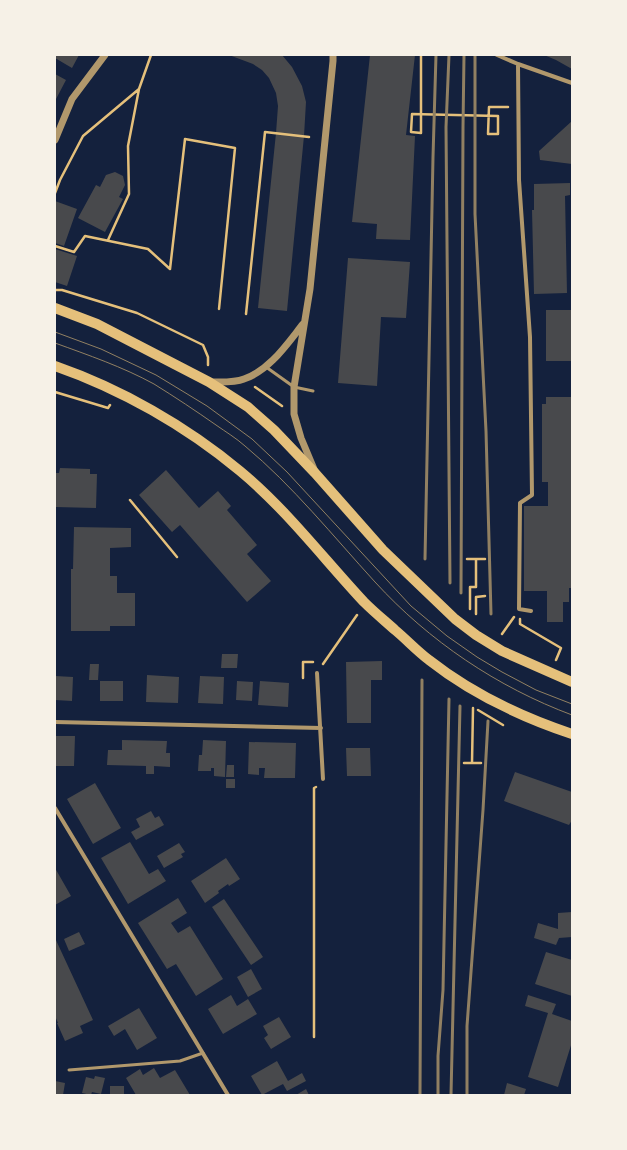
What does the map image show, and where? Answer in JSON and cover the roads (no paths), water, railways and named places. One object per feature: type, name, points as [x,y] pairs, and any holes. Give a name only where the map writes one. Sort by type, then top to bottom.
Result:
[{"type":"main road","points":[[55,308],[97,324],[208,382],[248,407],[274,430],[315,473],[383,550],[456,619],[476,635],[502,651],[572,682]]},
{"type":"main road","points":[[55,366],[98,383],[149,409],[200,441],[240,471],[276,505],[366,603],[428,660],[450,675],[503,706],[540,723],[572,734]]},
{"type":"street","points":[[55,140],[72,99],[104,55]]},
{"type":"street","points":[[315,473],[301,438],[294,414],[294,387],[310,290],[333,55]]},
{"type":"street","points":[[497,55],[572,83]]},
{"type":"street","points":[[518,64],[519,180],[530,337],[532,495],[520,503],[519,609],[531,611]]},
{"type":"street","points":[[208,382],[227,382],[245,379],[266,367],[288,343],[304,322]]},
{"type":"street","points":[[317,674],[323,779]]},
{"type":"street","points":[[55,722],[321,728]]},
{"type":"street","points":[[55,808],[228,1095]]},
{"type":"lane","points":[[266,367],[294,387],[313,391]]},
{"type":"lane","points":[[69,1070],[180,1061],[203,1054]]},
{"type":"tram line","points":[[55,332],[101,349],[156,375],[207,406],[252,439],[287,472],[411,606],[447,636],[502,672],[536,690],[572,704]]},
{"type":"tram line","points":[[55,343],[118,367],[154,384],[242,443],[280,478],[396,604],[441,643],[491,676],[517,691],[572,715]]},
{"type":"railway","points":[[425,559],[436,55]]},
{"type":"railway","points":[[449,55],[446,127],[450,583]]},
{"type":"railway","points":[[461,593],[464,55]]},
{"type":"railway","points":[[475,55],[475,214],[486,431],[491,614]]},
{"type":"railway","points":[[420,1095],[422,680]]},
{"type":"railway","points":[[438,1095],[438,1056],[443,990],[449,699]]},
{"type":"railway","points":[[451,1095],[460,706]]},
{"type":"railway","points":[[467,1095],[467,1026],[488,721]]}]
